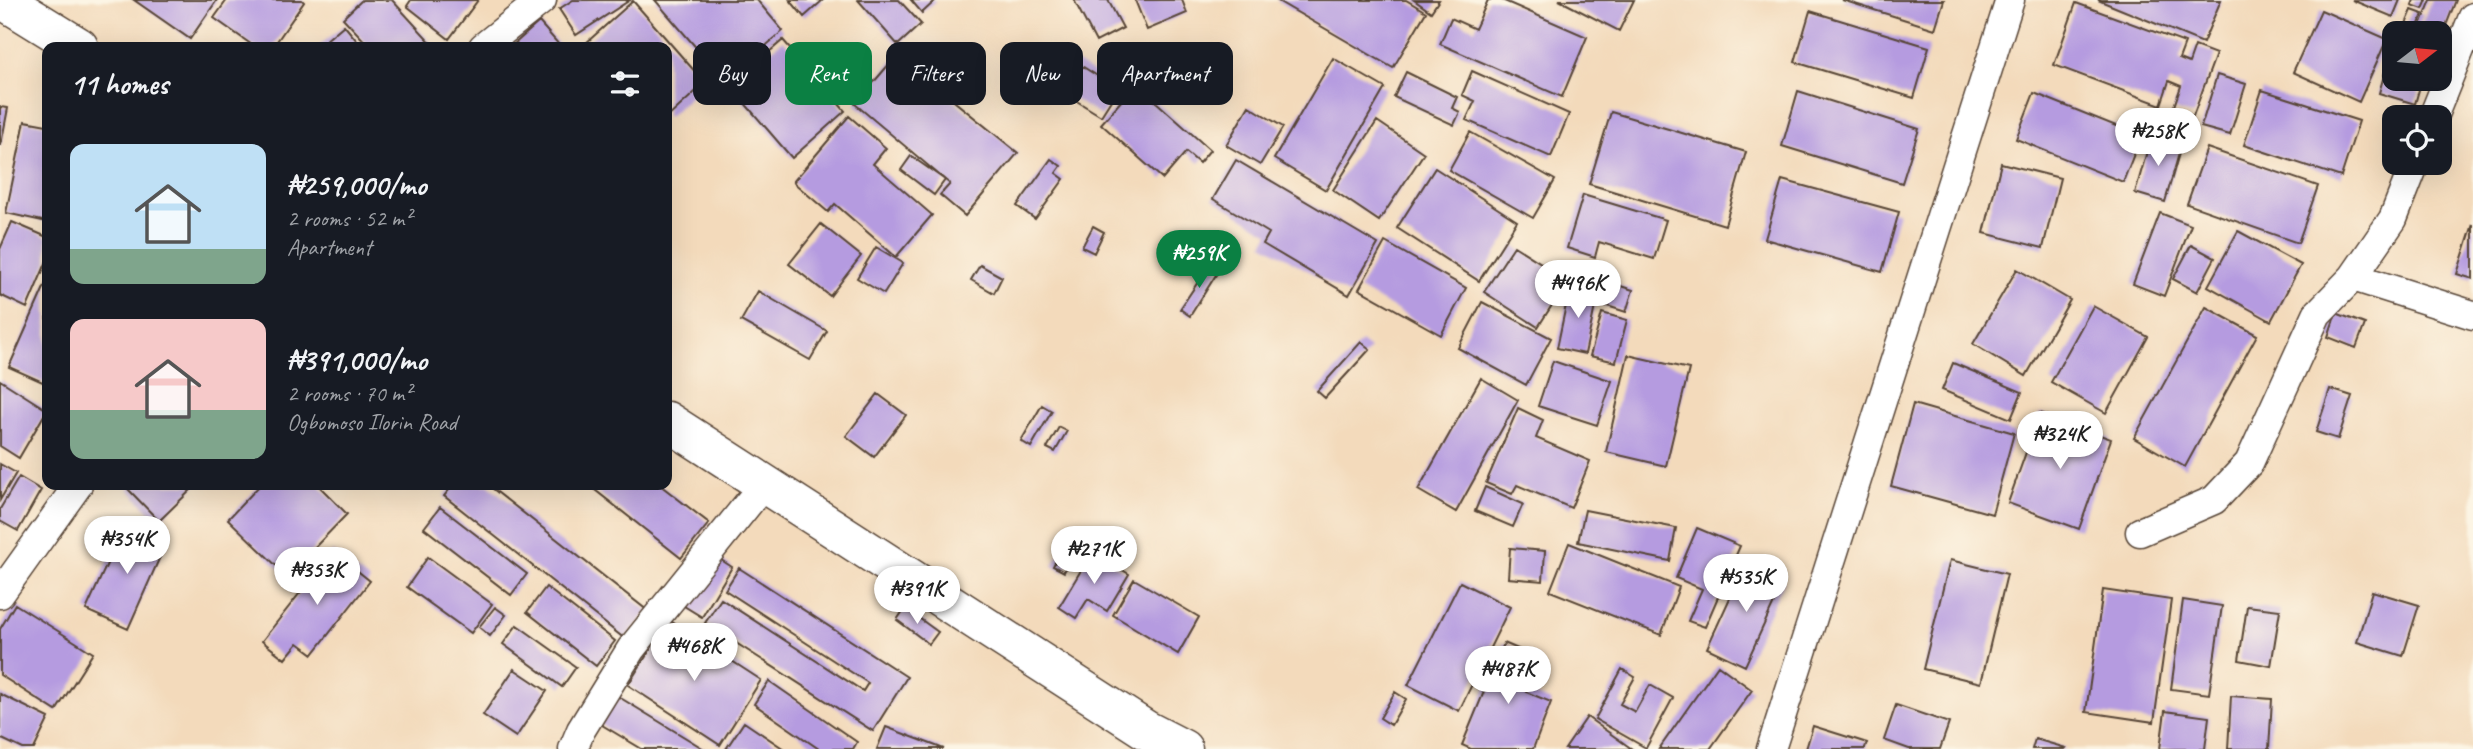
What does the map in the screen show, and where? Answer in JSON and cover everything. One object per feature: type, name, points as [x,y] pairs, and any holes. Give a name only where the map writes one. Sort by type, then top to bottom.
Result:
[{"type":"highway","points":[[4,0],[71,42]]},
{"type":"highway","points":[[672,424],[1143,739],[1183,749]]},
{"type":"street","points":[[489,42],[542,0]]},
{"type":"street","points":[[1771,749],[2010,0]]},
{"type":"street","points":[[2438,105],[2473,17]]},
{"type":"street","points":[[2140,532],[2214,500],[2249,463],[2317,314],[2353,277],[2393,219],[2411,175]]},
{"type":"street","points":[[2353,277],[2473,315]]},
{"type":"street","points":[[573,749],[581,730],[631,649],[764,484]]},
{"type":"street","points":[[0,594],[74,490]]},
{"type":"building","points":[[134,0],[217,0],[190,39]]},
{"type":"building","points":[[227,0],[304,2],[276,42],[248,42],[214,18]]},
{"type":"building","points":[[362,0],[392,0],[430,42],[365,42],[343,18]]},
{"type":"building","points":[[411,0],[478,0],[449,39],[407,6]]},
{"type":"building","points":[[573,0],[630,0],[576,35],[559,9]]},
{"type":"building","points":[[655,0],[757,0],[783,31],[770,42],[693,44]]},
{"type":"building","points":[[790,0],[823,0],[804,17]]},
{"type":"building","points":[[858,0],[899,0],[921,24],[901,42],[895,42]]},
{"type":"building","points":[[911,0],[936,0],[922,13]]},
{"type":"building","points":[[1074,0],[1108,0],[1123,28],[1096,42]]},
{"type":"building","points":[[1135,0],[1182,0],[1187,13],[1147,30]]},
{"type":"building","points":[[1276,0],[1406,0],[1426,12],[1393,68]]},
{"type":"building","points":[[1414,0],[1439,0],[1431,12]]},
{"type":"building","points":[[1488,0],[1502,0],[1587,37],[1562,97],[1440,44],[1451,18],[1475,29]]},
{"type":"building","points":[[1559,0],[1634,0],[1619,31]]},
{"type":"building","points":[[1842,0],[1944,0],[1935,29]]},
{"type":"building","points":[[2098,0],[2221,0],[2203,43]]},
{"type":"building","points":[[2352,0],[2400,0],[2393,17]]},
{"type":"building","points":[[2414,0],[2427,0],[2423,9],[2412,5]]},
{"type":"building","points":[[2431,0],[2456,0],[2448,21],[2423,21]]},
{"type":"building","points":[[633,1],[669,42],[587,42]]},
{"type":"building","points":[[2076,3],[2185,43],[2179,59],[2189,63],[2195,46],[2216,54],[2193,116],[2173,109],[2181,86],[2169,81],[2161,105],[2054,65]]},
{"type":"building","points":[[2321,10],[2382,37],[2382,50],[2359,102],[2293,72]]},
{"type":"building","points":[[2412,10],[2423,14],[2420,21],[2407,21]]},
{"type":"building","points":[[1810,11],[1929,47],[1914,98],[1795,62]]},
{"type":"building","points":[[539,22],[557,42],[517,42]]},
{"type":"building","points":[[344,25],[358,42],[324,42]]},
{"type":"building","points":[[783,40],[785,42],[785,105],[840,105],[845,111],[792,158],[746,105],[771,105],[771,50]]},
{"type":"building","points":[[672,45],[693,69],[693,94],[672,113]]},
{"type":"building","points":[[1333,58],[1385,88],[1326,190],[1274,159]]},
{"type":"building","points":[[1083,67],[1097,76],[1097,105],[1108,105],[1101,116],[1083,105]]},
{"type":"building","points":[[886,68],[886,105],[959,105],[1018,153],[965,216],[940,195],[950,184],[856,105],[872,105],[872,84]]},
{"type":"building","points":[[1472,71],[1569,114],[1551,157],[1466,120],[1475,101],[1462,95]]},
{"type":"building","points":[[1406,72],[1457,97],[1452,108],[1460,112],[1454,125],[1394,97]]},
{"type":"building","points":[[2217,75],[2246,84],[2230,135],[2201,127]]},
{"type":"building","points":[[2382,82],[2382,91],[2419,91],[2415,104],[2379,93]]},
{"type":"building","points":[[2262,90],[2359,121],[2341,177],[2244,145]]},
{"type":"building","points":[[1798,91],[1919,129],[1902,183],[1782,146]]},
{"type":"building","points":[[2034,93],[2141,136],[2123,182],[2016,139]]},
{"type":"building","points":[[1118,105],[1160,105],[1210,150],[1199,163],[1186,152],[1163,179],[1101,124]]},
{"type":"building","points":[[1249,106],[1283,127],[1260,165],[1226,145]]},
{"type":"building","points":[[0,107],[8,108],[1,145],[0,145]]},
{"type":"building","points":[[1611,112],[1746,152],[1725,225],[1589,184]]},
{"type":"building","points":[[849,116],[886,148],[873,164],[932,215],[896,257],[835,204],[828,212],[793,182]]},
{"type":"building","points":[[25,121],[42,124],[42,221],[6,213]]},
{"type":"building","points":[[1377,121],[1424,153],[1379,221],[1333,190]]},
{"type":"building","points":[[1470,132],[1555,180],[1533,218],[1449,170]]},
{"type":"building","points":[[2152,134],[2182,143],[2165,202],[2135,193]]},
{"type":"building","points":[[2207,148],[2318,186],[2298,243],[2187,204]]},
{"type":"building","points":[[911,156],[945,180],[934,195],[901,170]]},
{"type":"building","points":[[1051,159],[1061,166],[1056,173],[1064,179],[1035,219],[1017,206]]},
{"type":"building","points":[[1236,160],[1378,244],[1349,295],[1263,244],[1269,233],[1213,199]]},
{"type":"building","points":[[2001,163],[2060,178],[2043,248],[1984,233]]},
{"type":"building","points":[[1435,168],[1517,221],[1479,281],[1397,228]]},
{"type":"building","points":[[1782,180],[1899,212],[1882,272],[1765,239]]},
{"type":"building","points":[[1583,195],[1666,220],[1654,259],[1599,242],[1595,257],[1567,248]]},
{"type":"building","points":[[2160,213],[2191,225],[2164,296],[2133,284]]},
{"type":"building","points":[[12,222],[42,235],[42,273],[27,308],[0,295],[0,249]]},
{"type":"building","points":[[821,224],[861,256],[830,296],[789,264]]},
{"type":"building","points":[[2473,224],[2473,279],[2457,274]]},
{"type":"building","points":[[1093,226],[1104,232],[1094,253],[1082,247]]},
{"type":"building","points":[[2238,231],[2301,265],[2271,321],[2208,286]]},
{"type":"building","points":[[1385,242],[1466,288],[1441,335],[1359,289]]},
{"type":"building","points":[[2191,245],[2215,258],[2197,292],[2173,279]]},
{"type":"building","points":[[1514,246],[1568,280],[1538,327],[1484,292]]},
{"type":"building","points":[[876,247],[903,263],[884,294],[857,278]]},
{"type":"building","points":[[1210,264],[1219,270],[1190,316],[1180,309]]},
{"type":"building","points":[[980,265],[1002,277],[994,293],[971,280]]},
{"type":"building","points":[[2017,269],[2070,300],[2026,376],[1973,344]]},
{"type":"building","points":[[1608,282],[1633,290],[1626,312],[1601,304]]},
{"type":"building","points":[[1570,286],[1598,292],[1585,354],[1557,348]]},
{"type":"building","points":[[758,291],[827,331],[810,360],[741,321]]},
{"type":"building","points":[[42,292],[42,382],[9,367]]},
{"type":"building","points":[[1482,302],[1551,338],[1526,385],[1458,348]]},
{"type":"building","points":[[2093,306],[2148,337],[2106,413],[2051,382]]},
{"type":"building","points":[[2206,307],[2257,335],[2185,467],[2134,438]]},
{"type":"building","points":[[1602,313],[1627,320],[1616,362],[1590,356]]},
{"type":"building","points":[[2336,313],[2365,324],[2356,348],[2328,337]]},
{"type":"building","points":[[1361,342],[1370,349],[1325,398],[1317,391]]},
{"type":"building","points":[[1628,355],[1689,369],[1666,466],[1606,452]]},
{"type":"building","points":[[1553,361],[1612,381],[1597,425],[1538,406]]},
{"type":"building","points":[[1953,363],[2022,392],[2011,419],[1942,390]]},
{"type":"building","points":[[1481,378],[1518,400],[1456,512],[1418,490]]},
{"type":"building","points":[[0,380],[42,407],[42,419],[19,458],[0,446]]},
{"type":"building","points":[[2330,389],[2352,396],[2338,439],[2316,432]]},
{"type":"building","points":[[878,394],[906,415],[874,457],[846,436]]},
{"type":"building","points":[[1913,404],[2014,433],[1992,514],[1891,486]]},
{"type":"building","points":[[1042,405],[1052,411],[1031,447],[1021,441]]},
{"type":"building","points":[[1518,408],[1543,420],[1536,438],[1590,461],[1571,508],[1517,485],[1512,494],[1486,483]]},
{"type":"building","points":[[2040,413],[2111,439],[2079,529],[2008,503]]},
{"type":"building","points":[[1059,427],[1067,431],[1055,452],[1047,448]]},
{"type":"building","points":[[0,464],[16,473],[0,500]]},
{"type":"building","points":[[19,477],[41,490],[18,531],[0,521],[0,509]]},
{"type":"building","points":[[1485,487],[1523,504],[1513,527],[1475,511]]},
{"type":"building","points":[[129,490],[191,490],[159,521]]},
{"type":"building","points":[[255,490],[323,490],[347,514],[287,576],[228,519]]},
{"type":"building","points":[[449,490],[494,490],[648,611],[625,639],[444,496]]},
{"type":"building","points":[[595,490],[666,490],[709,523],[681,558]]},
{"type":"building","points":[[440,507],[527,574],[511,595],[424,528]]},
{"type":"building","points":[[1585,510],[1676,528],[1670,561],[1578,542]]},
{"type":"building","points":[[126,522],[167,541],[128,629],[86,610]]},
{"type":"building","points":[[1697,528],[1740,546],[1705,627],[1688,621],[1702,589],[1676,578]]},
{"type":"building","points":[[1068,537],[1079,543],[1064,572],[1053,566]]},
{"type":"building","points":[[1569,543],[1679,587],[1661,635],[1550,591]]},
{"type":"building","points":[[1510,548],[1545,551],[1543,581],[1508,578]]},
{"type":"building","points":[[333,551],[370,581],[313,654],[298,643],[285,659],[262,641]]},
{"type":"building","points":[[1092,552],[1129,574],[1107,611],[1088,599],[1076,618],[1059,607]]},
{"type":"building","points":[[715,556],[732,567],[702,617],[684,606]]},
{"type":"building","points":[[428,557],[492,604],[471,633],[407,587]]},
{"type":"building","points":[[1950,560],[2007,574],[1981,683],[1923,669]]},
{"type":"building","points":[[1746,563],[1784,581],[1745,666],[1707,648]]},
{"type":"building","points":[[739,568],[907,677],[873,731],[705,623],[721,599],[863,691],[868,683],[725,590]]},
{"type":"building","points":[[1134,579],[1199,617],[1178,654],[1113,615]]},
{"type":"building","points":[[1460,582],[1510,607],[1459,711],[1408,685]]},
{"type":"building","points":[[546,587],[615,641],[596,666],[527,612]]},
{"type":"building","points":[[2103,590],[2171,600],[2154,722],[2086,712]]},
{"type":"building","points":[[2372,591],[2419,605],[2403,656],[2357,642]]},
{"type":"building","points":[[2183,600],[2222,606],[2209,694],[2171,689]]},
{"type":"building","points":[[15,604],[93,653],[56,711],[0,675],[0,629]]},
{"type":"building","points":[[2247,606],[2280,610],[2271,666],[2239,660]]},
{"type":"building","points":[[495,607],[506,615],[490,636],[479,627]]},
{"type":"building","points":[[905,608],[938,632],[929,644],[897,620]]},
{"type":"building","points":[[669,620],[761,680],[720,745],[628,685]]},
{"type":"building","points":[[517,625],[576,667],[562,687],[503,644]]},
{"type":"building","points":[[1504,643],[1539,658],[1526,692],[1551,702],[1533,749],[1471,749],[1462,745]]},
{"type":"building","points":[[1718,665],[1752,690],[1710,749],[1659,749]]},
{"type":"building","points":[[514,669],[547,691],[516,737],[483,715]]},
{"type":"building","points":[[1622,669],[1635,677],[1620,704],[1635,712],[1650,685],[1673,698],[1646,748],[1595,719]]},
{"type":"building","points":[[769,681],[857,742],[853,749],[819,749],[754,704]]},
{"type":"building","points":[[1395,692],[1406,699],[1391,725],[1380,718]]},
{"type":"building","points":[[0,694],[49,718],[34,749],[23,749],[0,738]]},
{"type":"building","points":[[614,694],[704,749],[642,749],[597,722]]},
{"type":"building","points":[[2231,696],[2272,699],[2269,749],[2228,749]]},
{"type":"building","points":[[1896,705],[1949,723],[1940,749],[1909,749],[1884,740]]},
{"type":"building","points":[[2165,711],[2209,717],[2205,749],[2160,749]]},
{"type":"building","points":[[1587,717],[1632,749],[1565,749]]},
{"type":"building","points":[[744,722],[784,749],[726,749]]},
{"type":"building","points":[[1813,726],[1867,743],[1865,749],[1806,749]]},
{"type":"building","points":[[886,727],[944,749],[877,749]]},
{"type":"building","points":[[2035,739],[2066,748],[2032,749]]}]
